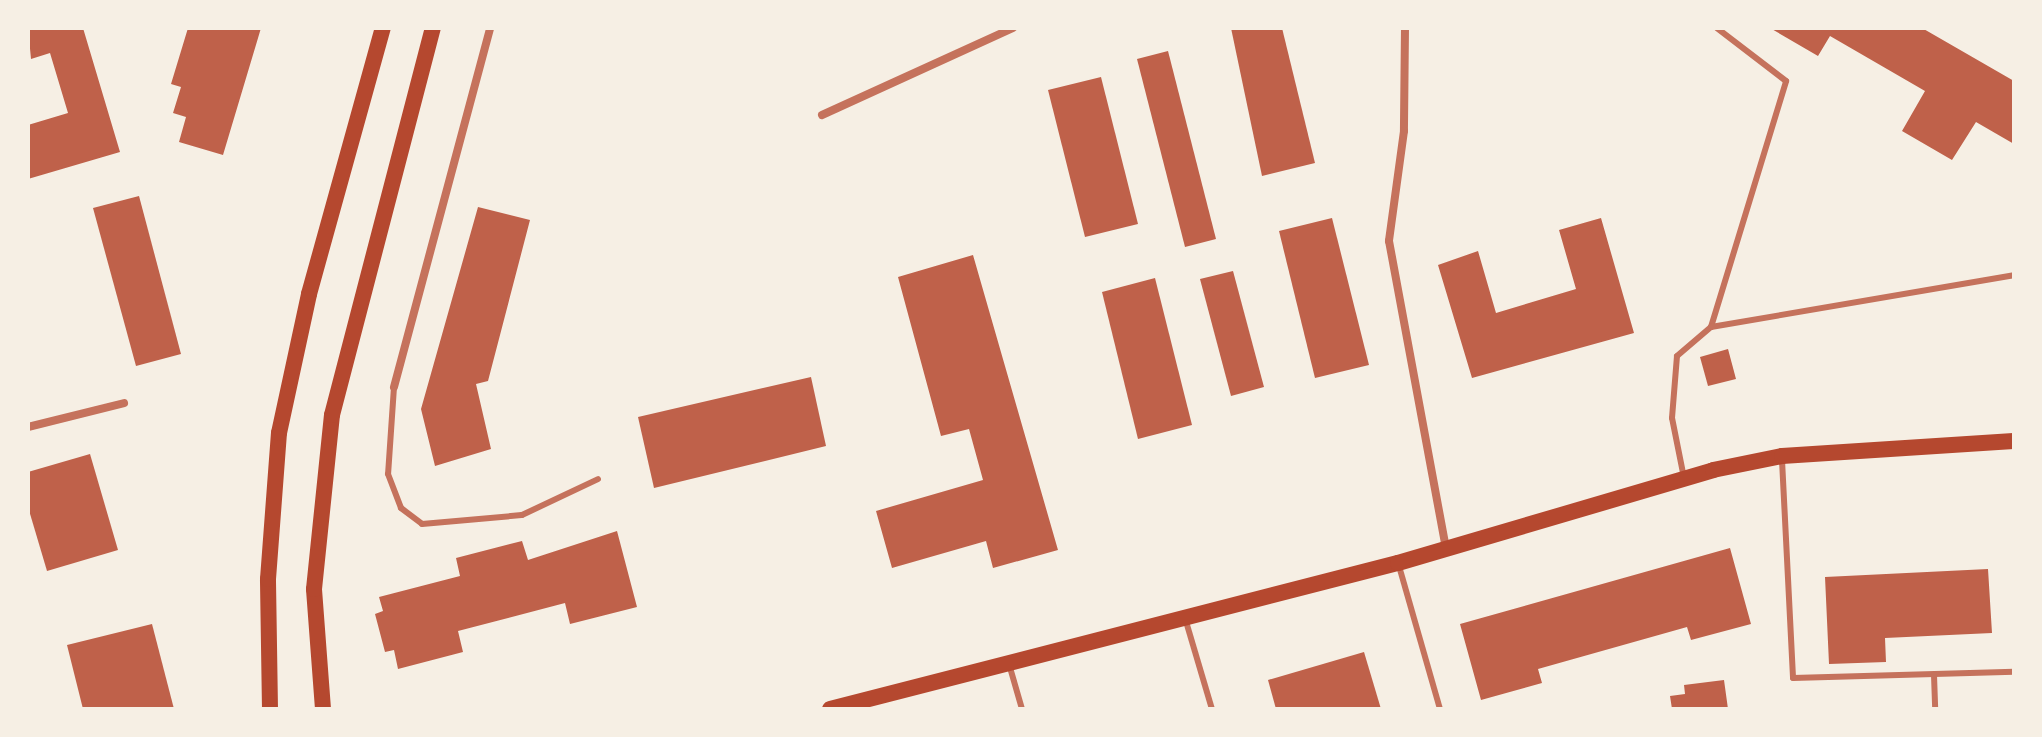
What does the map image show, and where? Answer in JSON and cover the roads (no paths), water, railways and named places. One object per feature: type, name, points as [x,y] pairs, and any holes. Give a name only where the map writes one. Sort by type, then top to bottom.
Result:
[{"type":"main road","points":[[270,709],[268,579],[279,433],[309,294],[383,28]]},
{"type":"main road","points":[[323,709],[314,589],[332,415],[433,28]]},
{"type":"main road","points":[[830,709],[1398,563],[1684,478],[1782,456],[2014,441]]},
{"type":"street","points":[[394,387],[490,28]]},
{"type":"street","points":[[822,115],[1013,28]]},
{"type":"street","points":[[1405,28],[1404,131],[1389,241],[1446,548]]},
{"type":"street","points":[[28,427],[124,403]]},
{"type":"lane","points":[[1711,327],[1786,81],[1717,28]]},
{"type":"lane","points":[[1684,478],[1672,418],[1677,356],[1711,327],[2014,275]]},
{"type":"lane","points":[[394,387],[388,474],[401,508],[422,524],[522,515],[598,479]]},
{"type":"lane","points":[[1782,456],[1793,678],[2014,672]]},
{"type":"lane","points":[[1398,563],[1440,709]]},
{"type":"lane","points":[[1185,618],[1212,709]]},
{"type":"lane","points":[[1009,664],[1022,709]]},
{"type":"lane","points":[[1934,675],[1935,709]]}]
